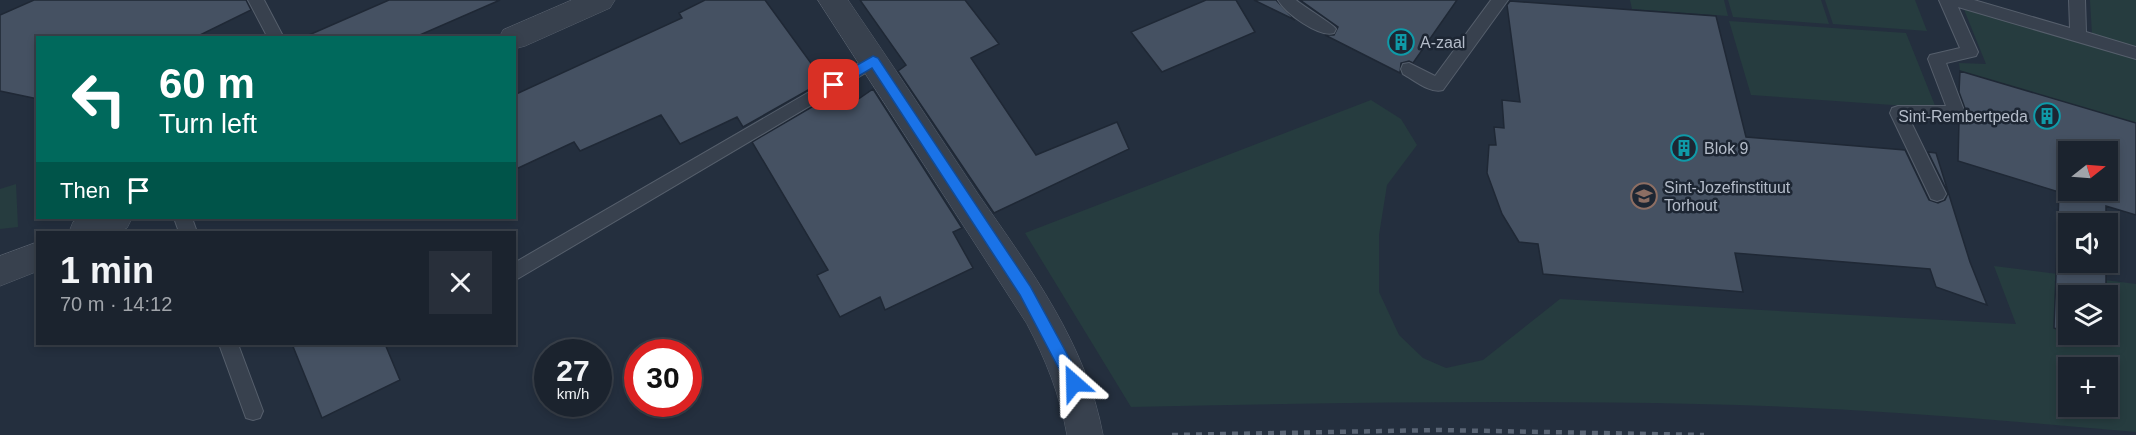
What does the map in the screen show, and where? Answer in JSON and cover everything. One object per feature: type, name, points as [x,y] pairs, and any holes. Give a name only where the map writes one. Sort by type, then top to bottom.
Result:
[{"type":"street","points":[[516,37],[600,0]]},
{"type":"street","points":[[833,0],[1025,291],[1074,383],[1085,435]]},
{"type":"street","points":[[87,231],[113,219]]},
{"type":"street","points":[[0,272],[36,256]]},
{"type":"lane","points":[[256,0],[275,36]]},
{"type":"lane","points":[[1286,0],[1307,18],[1328,29]]},
{"type":"lane","points":[[1409,69],[1437,85],[1500,0]]},
{"type":"lane","points":[[1936,194],[1898,113],[1957,113],[1936,58],[1970,52],[1947,0]]},
{"type":"lane","points":[[1954,0],[2136,53]]},
{"type":"lane","points":[[2077,0],[2078,36]]},
{"type":"lane","points":[[516,272],[873,61]]},
{"type":"lane","points":[[229,345],[253,411]]},
{"type":"green space","points":[[1630,0],[1724,0],[1728,16],[1632,9]]},
{"type":"green space","points":[[1728,0],[1821,0],[1829,24],[1733,17]]},
{"type":"green space","points":[[1825,0],[1915,0],[1927,31],[1833,24]]},
{"type":"green space","points":[[2090,0],[2136,0],[2136,47],[2092,35]]},
{"type":"green space","points":[[1963,7],[2136,56],[2136,123],[1960,71],[1959,63],[1986,64]]},
{"type":"green space","points":[[1729,21],[1906,33],[1936,108],[1751,95]]},
{"type":"green space","points":[[1371,100],[1401,119],[1417,145],[1387,185],[1379,235],[1379,292],[1399,335],[1423,358],[1446,368],[1483,360],[1560,299],[2016,324],[1994,266],[2136,284],[2136,432],[1972,418],[1697,404],[1414,402],[1131,407],[1025,233]]},
{"type":"green space","points":[[16,184],[18,227],[0,229],[0,189]]},
{"type":"building","points":[[34,0],[246,0],[251,10],[198,36],[36,36],[36,99],[0,91],[0,15]]},
{"type":"building","points":[[389,0],[500,0],[418,36],[307,36]]},
{"type":"building","points":[[705,0],[765,0],[824,81],[743,127],[737,117],[680,144],[661,115],[580,151],[574,142],[516,169],[516,94],[682,18],[679,13]]},
{"type":"building","points":[[860,0],[965,0],[999,44],[971,58],[1036,155],[1117,122],[1129,149],[994,213],[898,71],[906,65]]},
{"type":"building","points":[[1206,0],[1236,0],[1255,32],[1162,72],[1131,32]]},
{"type":"building","points":[[1254,0],[1276,0],[1295,20]]},
{"type":"building","name":"A-zaal","points":[[1300,0],[1457,0],[1413,63],[1409,61],[1401,63],[1400,73],[1325,35],[1334,35],[1338,27]]},
{"type":"building","name":"Blok 9","points":[[1510,1],[1716,16],[1746,137],[1905,150],[1929,200],[1938,203],[1945,200],[1948,193],[1928,152],[1936,153],[1970,262],[1987,305],[1936,287],[1930,269],[1735,253],[1743,292],[1543,274],[1538,244],[1519,242],[1502,214],[1487,173],[1489,145],[1496,145],[1494,127],[1504,128],[1502,100],[1520,102],[1507,5]]},
{"type":"building","points":[[1960,71],[2136,123],[2136,215],[2106,206],[2106,213],[2058,213],[2059,201],[2118,201],[2118,141],[2058,141],[2058,192],[1958,161],[1959,122],[1964,120],[1967,114],[1959,92]]},
{"type":"building","points":[[873,89],[962,228],[953,232],[973,268],[885,310],[880,297],[840,317],[817,275],[828,270],[752,142],[834,94],[844,109]]},
{"type":"building","points":[[2058,219],[2058,273],[2106,273],[2106,285],[2058,285],[2058,329],[2054,328]]},
{"type":"building","points":[[292,345],[385,345],[400,380],[322,418]]},
{"type":"railway","points":[[1172,435],[1438,430],[1704,435]]},
{"type":"place","name":"A-zaal","points":[[1401,42]]},
{"type":"place","name":"Sint-Rembertpeda","points":[[2047,116]]},
{"type":"place","name":"Blok 9","points":[[1684,148]]},
{"type":"place","name":"Sint-Jozefinstituut Torhout","points":[[1644,196]]},
{"type":"route","points":[[834,85],[873,61],[1025,291],[1060,352],[1074,383]]}]
